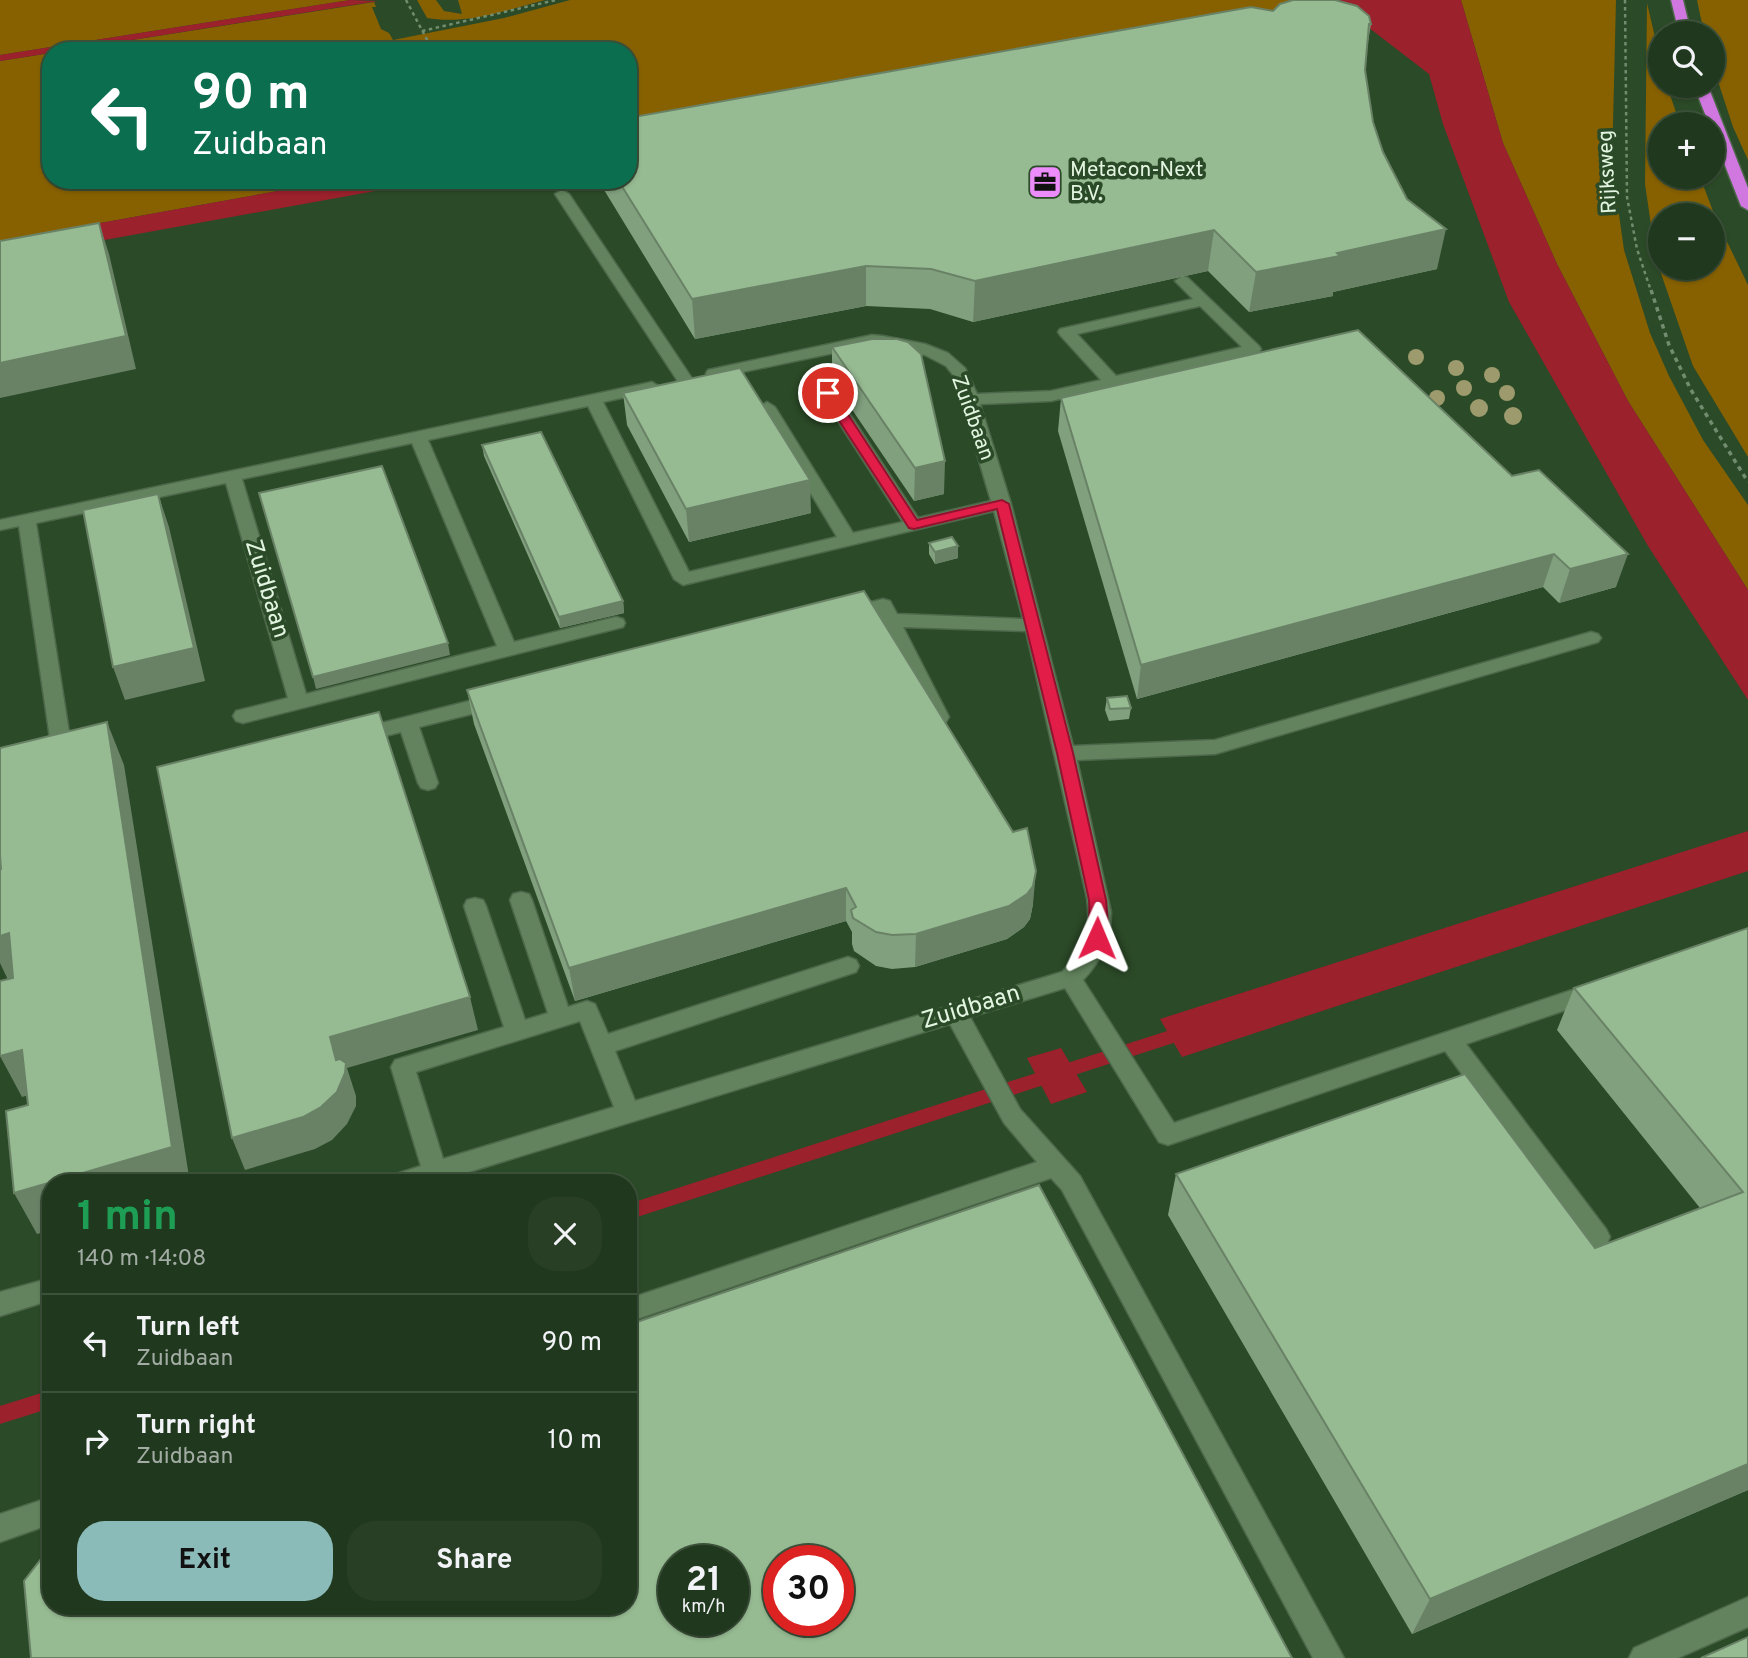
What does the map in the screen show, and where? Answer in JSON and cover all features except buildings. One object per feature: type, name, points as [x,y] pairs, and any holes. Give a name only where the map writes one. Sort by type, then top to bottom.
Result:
[{"type":"highway","points":[[1677,0],[1682,21]]},
{"type":"highway","points":[[1706,98],[1748,206]]},
{"type":"street","points":[[562,194],[685,380]]},
{"type":"street","points":[[968,399],[1051,396],[1253,349],[1184,281]]},
{"type":"street","points":[[1112,382],[1066,332],[1204,300]]},
{"type":"street","name":"Zuidbaan","points":[[0,524],[872,340],[895,342],[941,356],[960,372],[1002,504],[1065,753],[1100,911],[1097,938],[1084,966],[1070,978],[428,1174]]},
{"type":"street","points":[[828,393],[914,525]]},
{"type":"street","points":[[593,399],[683,579],[1002,504]]},
{"type":"street","points":[[767,407],[848,540]]},
{"type":"street","points":[[418,436],[508,650]]},
{"type":"street","name":"Zuidbaan","points":[[232,475],[299,702]]},
{"type":"street","points":[[27,519],[61,745]]},
{"type":"street","points":[[831,618],[883,605],[941,721]]},
{"type":"street","points":[[890,620],[1032,625]]},
{"type":"street","points":[[243,716],[616,623]]},
{"type":"street","points":[[1065,753],[1215,747],[1591,638]]},
{"type":"street","points":[[343,740],[513,697]]},
{"type":"street","points":[[408,723],[428,783]]},
{"type":"street","points":[[521,900],[561,1019]]},
{"type":"street","points":[[475,906],[517,1032]]},
{"type":"street","points":[[601,1046],[848,966]]},
{"type":"street","points":[[1070,978],[1168,1135],[1619,984]]},
{"type":"street","points":[[435,1172],[403,1067],[587,1010],[628,1113]]},
{"type":"street","points":[[956,1013],[1012,1116],[1071,1183],[1329,1658]]},
{"type":"street","points":[[1450,1041],[1597,1237]]},
{"type":"street","points":[[637,1308],[1055,1166]]},
{"type":"street","points":[[0,1304],[42,1292]]},
{"type":"street","points":[[0,1528],[42,1513]]},
{"type":"street","points":[[1644,1658],[1748,1612]]},
{"type":"path","points":[[405,0],[428,42]]},
{"type":"path","points":[[422,31],[556,0]]},
{"type":"path","name":"Rijksweg","points":[[1625,0],[1627,197],[1637,249],[1661,323],[1686,379],[1748,482]]},
{"type":"shaded area","points":[[0,0],[350,0],[83,42],[42,42],[42,48],[0,55]]},
{"type":"shaded area","points":[[350,0],[378,1],[120,42],[83,42]]},
{"type":"shaded area","points":[[417,0],[436,0],[444,11],[462,14],[458,0],[545,0],[471,18],[442,20],[427,18]]},
{"type":"shaded area","points":[[570,0],[1342,0],[637,126],[637,42],[120,42],[374,2],[376,7],[372,7],[381,29],[389,33],[393,40],[504,18]]},
{"type":"shaded area","points":[[1461,0],[1616,0],[1612,165],[1624,250],[1650,333],[1669,376],[1703,440],[1748,505],[1748,590],[1628,401],[1557,264],[1503,143]]},
{"type":"shaded area","points":[[1461,0],[1503,143],[1557,264],[1628,401],[1748,590],[1748,700],[1648,546],[1509,302],[1443,124],[1429,74],[1334,1]]},
{"type":"shaded area","points":[[1697,0],[1748,0],[1748,160],[1723,98],[1725,21],[1701,21]]},
{"type":"shaded area","points":[[1647,3],[1651,21],[1648,21],[1648,98],[1671,98],[1676,112],[1648,112],[1648,189],[1705,189],[1710,203],[1648,204],[1645,184]]},
{"type":"shaded area","points":[[42,48],[42,54],[0,61],[0,55]]},
{"type":"shaded area","points":[[42,54],[42,189],[289,189],[0,241],[0,61]]},
{"type":"shaded area","points":[[289,189],[386,189],[0,259],[0,241]]},
{"type":"shaded area","points":[[1725,238],[1748,285],[1748,457],[1693,366],[1663,280],[1725,280]]},
{"type":"shaded area","points":[[1748,831],[1748,871],[1182,1057],[1160,1019]]},
{"type":"shaded area","points":[[1061,1048],[1087,1092],[1051,1104],[1027,1058]]},
{"type":"waterway","points":[[637,1209],[1189,1031]]},
{"type":"waterway","points":[[0,1415],[42,1402]]},
{"type":"place","name":"Metacon-Next B.V.","points":[[1045,182]]},
{"type":"route","points":[[828,393],[914,525],[1002,504],[1065,753],[1098,900],[1100,924],[1097,938]]}]
